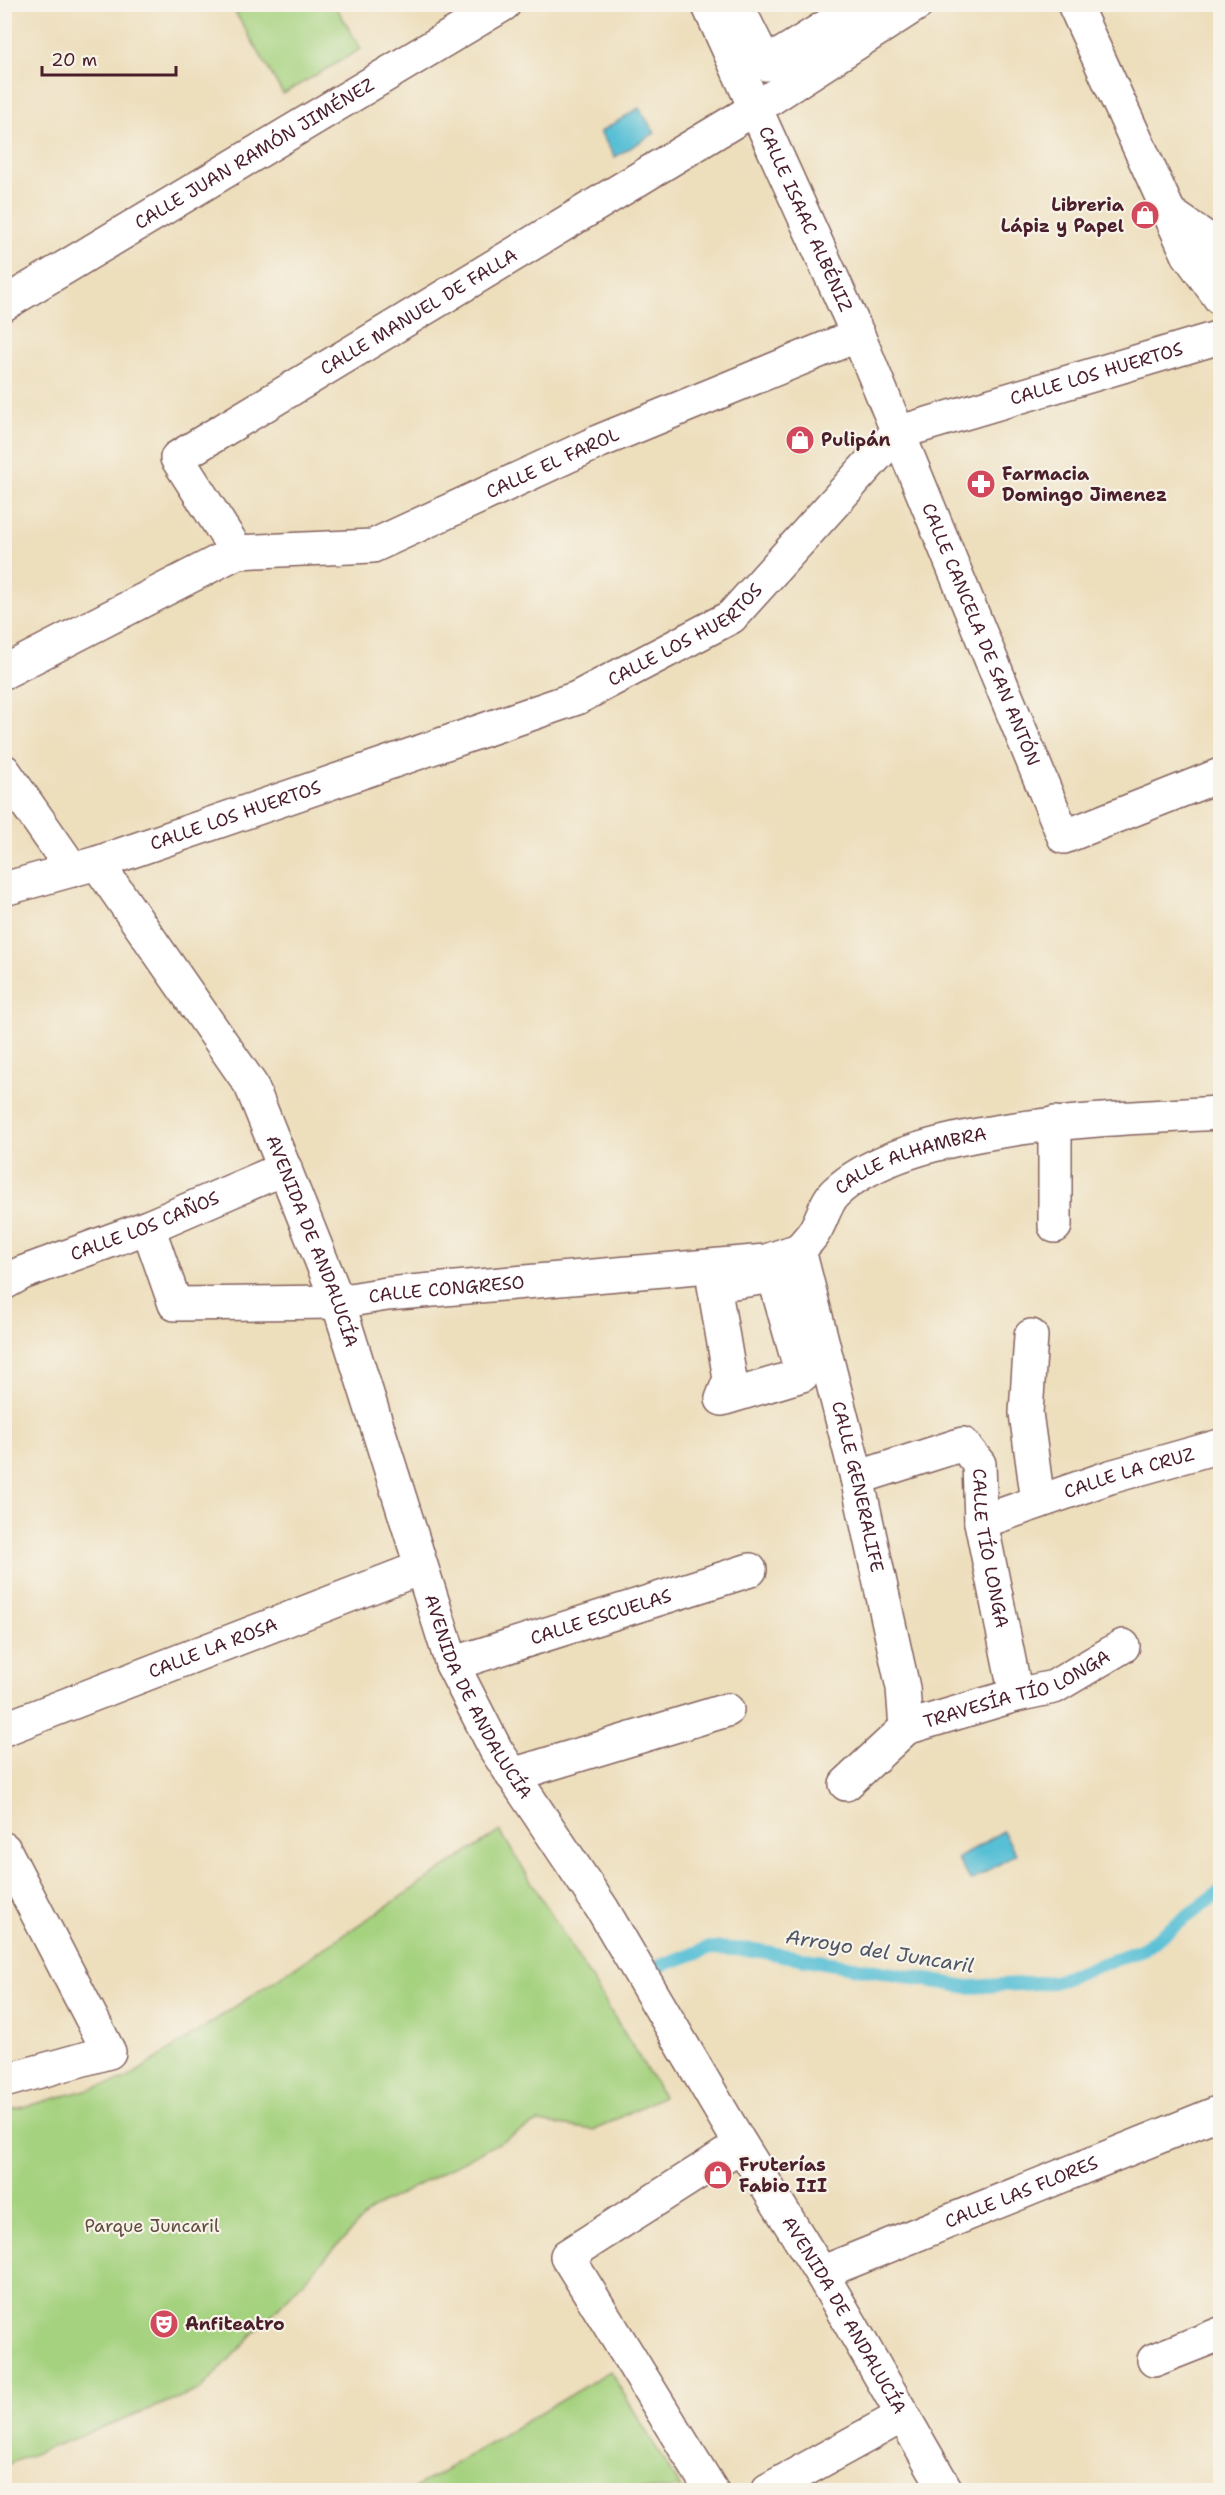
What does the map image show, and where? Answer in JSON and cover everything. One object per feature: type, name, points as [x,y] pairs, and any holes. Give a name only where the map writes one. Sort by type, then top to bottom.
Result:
[{"type":"street","name":"CALLE JUAN RAMÓN JIMÉNEZ","points":[[4,304],[504,4]]},
{"type":"street","name":"CALLE ISAAC ALBÉNIZ","points":[[708,4],[858,335],[897,433]]},
{"type":"street","points":[[736,4],[766,64],[863,4]]},
{"type":"street","points":[[756,108],[917,4]]},
{"type":"street","points":[[1074,4],[1172,214],[1188,254],[1221,298]]},
{"type":"street","name":"CALLE MANUEL DE FALLA","points":[[237,552],[177,458],[756,108]]},
{"type":"street","points":[[1172,214],[1221,248]]},
{"type":"street","name":"CALLE EL FAROL","points":[[237,552],[373,546],[600,441],[858,335]]},
{"type":"street","name":"CALLE LOS HUERTOS","points":[[4,889],[85,866],[577,698],[731,617],[897,433],[1221,337]]},
{"type":"street","name":"CALLE CANCELA DE SAN ANTÓN","points":[[897,433],[1064,837],[1221,775]]},
{"type":"street","points":[[4,672],[237,552]]},
{"type":"street","name":"AVENIDA DE ANDALUCÍA","points":[[4,771],[85,866],[251,1085],[338,1302],[452,1664],[496,1750],[603,1910],[741,2145],[821,2273],[946,2490]]},
{"type":"street","name":"CALLE ALHAMBRA","points":[[799,1250],[814,1232],[834,1194],[870,1168],[941,1143],[1055,1124],[1221,1113]]},
{"type":"street","points":[[1054,1226],[1055,1124]]},
{"type":"street","name":"CALLE LOS CAÑOS","points":[[4,1283],[22,1273],[148,1227],[285,1168]]},
{"type":"street","name":"CALLE CONGRESO","points":[[148,1227],[175,1304],[338,1302],[387,1294],[766,1261],[799,1250]]},
{"type":"street","name":"CALLE GENERALIFE","points":[[799,1250],[857,1478],[903,1688],[906,1728]]},
{"type":"street","name":"CALLE LA CRUZ","points":[[1031,1336],[1026,1413],[1038,1502]]},
{"type":"street","name":"CALLE TÍO LONGA","points":[[857,1478],[963,1444],[980,1464],[981,1522],[1016,1695]]},
{"type":"street","name":"CALLE LA CRUZ","points":[[981,1522],[1110,1477],[1221,1446]]},
{"type":"street","name":"CALLE LA ROSA","points":[[4,1730],[420,1568]]},
{"type":"street","name":"CALLE ESCUELAS","points":[[452,1664],[750,1570]]},
{"type":"street","name":"TRAVESÍA TÍO LONGA","points":[[906,1728],[1016,1695],[1054,1687],[1123,1646]]},
{"type":"street","points":[[512,1776],[728,1710]]},
{"type":"street","points":[[846,1784],[906,1728]]},
{"type":"street","points":[[4,1849],[109,2052],[4,2081]]},
{"type":"street","name":"CALLE LAS FLORES","points":[[821,2273],[1221,2112]]},
{"type":"street","points":[[711,2490],[567,2256],[741,2145]]},
{"type":"street","points":[[1154,2360],[1221,2334]]},
{"type":"street","points":[[768,2490],[902,2416]]},
{"type":"green space","points":[[231,5],[335,5],[361,49],[283,94]]},
{"type":"green space","name":"Parque Juncaril","points":[[500,1831],[663,2096],[595,2130],[538,2122],[372,2209],[201,2389],[8,2464],[5,2462],[5,2112],[126,2079]]},
{"type":"green space","points":[[610,2371],[681,2489],[411,2490]]},
{"type":"water","points":[[639,108],[655,133],[615,157],[600,132]]},
{"type":"water","points":[[1003,1831],[1016,1854],[971,1881],[957,1859]]},
{"type":"waterway","name":"Arroyo del Juncaril","points":[[657,1967],[709,1948],[754,1950],[968,1987],[1054,1982],[1143,1949],[1220,1892]]},
{"type":"place","name":"Libreria Lápiz y Papel","points":[[1145,215]]},
{"type":"place","name":"Pulipán","points":[[800,440]]},
{"type":"place","name":"Farmacia Domingo Jimenez","points":[[981,484]]},
{"type":"place","name":"Fruterías Fabio III","points":[[718,2175]]},
{"type":"place","name":"Anfiteatro","points":[[164,2324]]}]
